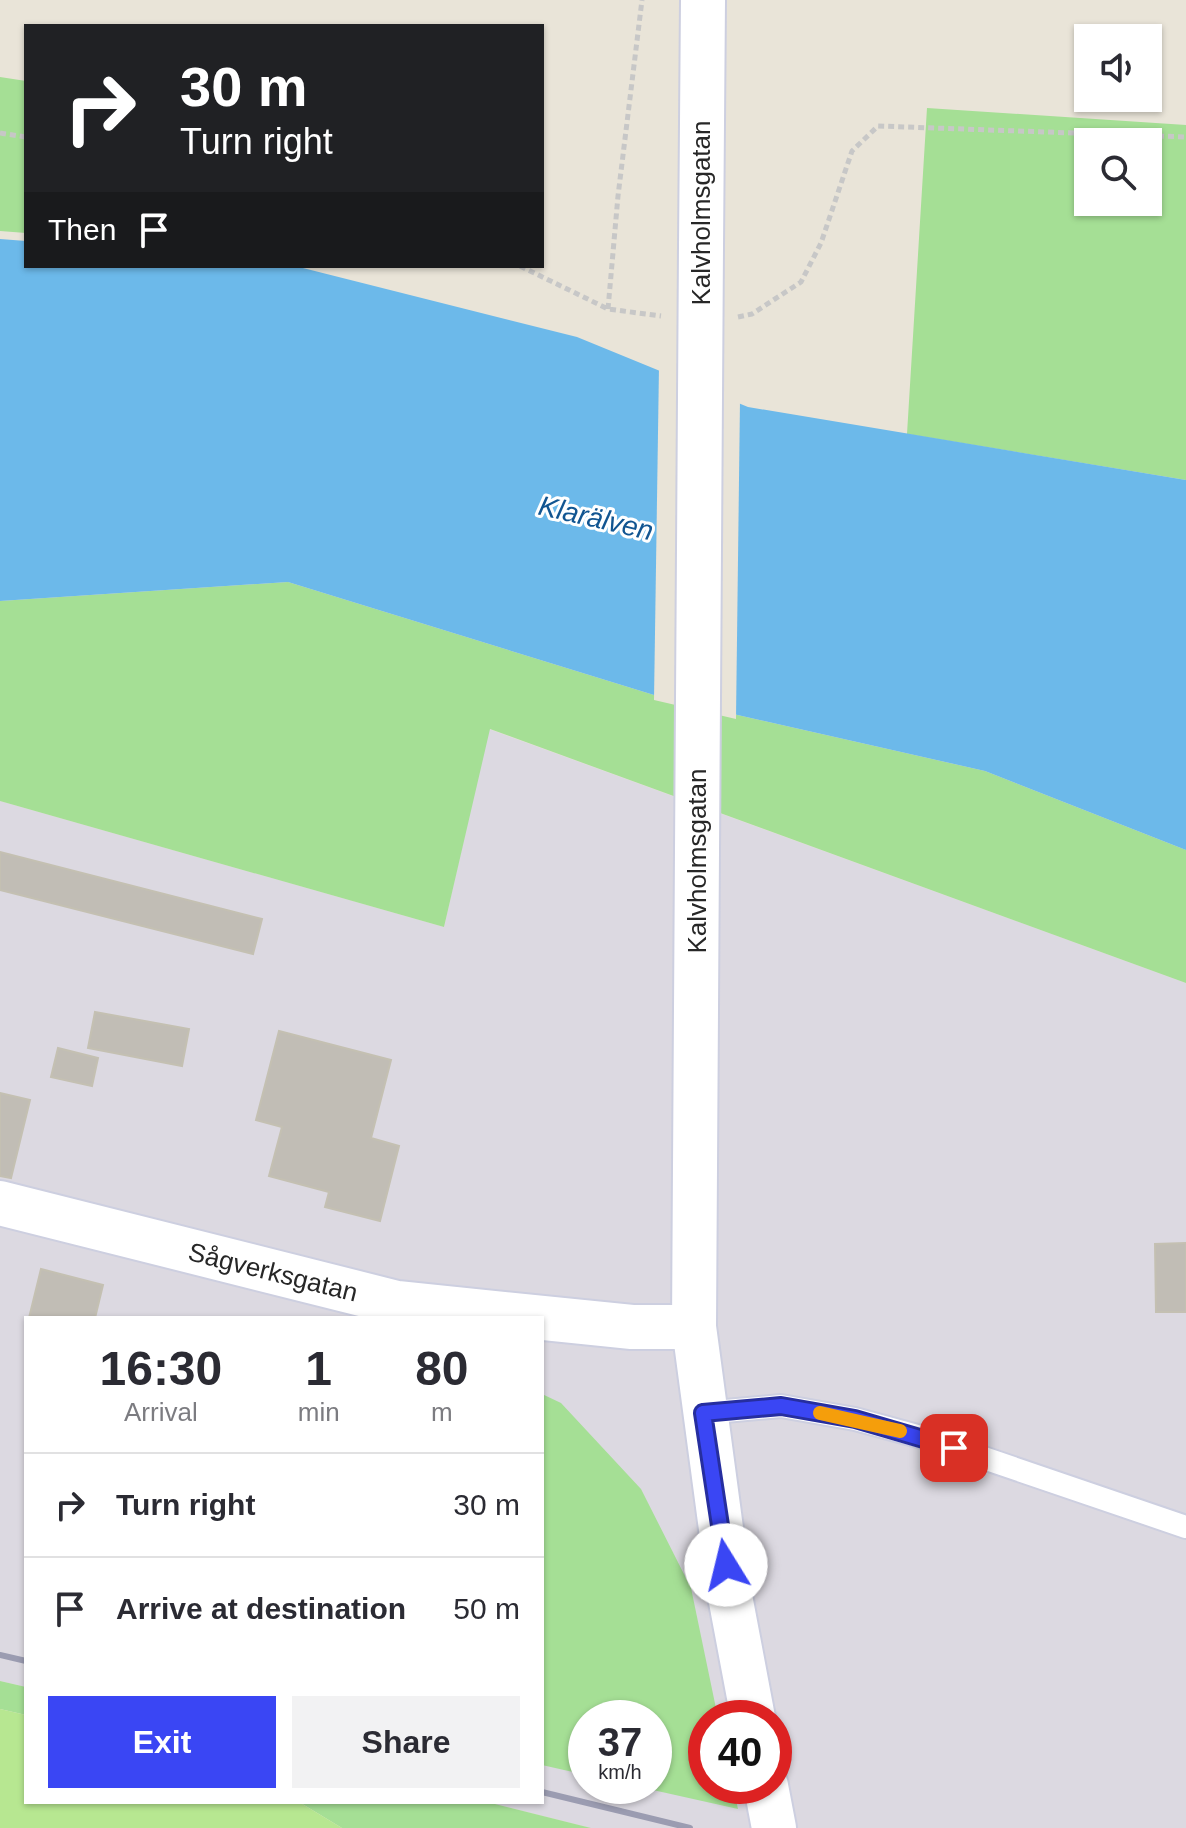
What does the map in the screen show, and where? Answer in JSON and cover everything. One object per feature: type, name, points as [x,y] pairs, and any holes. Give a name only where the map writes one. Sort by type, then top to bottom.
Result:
[{"type":"street","name":"Kalvholmsgatan","points":[[703,0],[694,1327],[703,1413],[730,1596],[750,1700]]},
{"type":"street","name":"Sågverksgatan","points":[[0,1203],[397,1303],[524,1316]]},
{"type":"street","name":"Sågverksgatan","points":[[544,1318],[632,1327],[694,1327]]},
{"type":"street","points":[[769,1804],[774,1828]]},
{"type":"lane","points":[[703,1413],[781,1406],[855,1419],[925,1438],[1186,1527]]},
{"type":"path","points":[[608,309],[618,196],[642,0]]},
{"type":"path","points":[[723,319],[752,314],[801,282],[821,243],[852,151],[878,126],[1186,137]]},
{"type":"path","points":[[0,133],[24,137]]},
{"type":"path","points":[[524,268],[608,309],[664,317]]},
{"type":"shaded area","points":[[489,729],[1186,983],[1186,1828],[591,1828],[495,1804],[544,1804],[544,1316],[24,1316],[24,1687],[0,1681],[0,801],[444,927]]},
{"type":"green space","points":[[0,77],[24,81],[24,233],[0,231]]},
{"type":"green space","points":[[927,108],[1186,125],[1186,480],[907,434]]},
{"type":"green space","points":[[288,582],[667,699],[985,771],[1186,850],[1186,983],[490,729],[444,927],[0,801],[0,601]]},
{"type":"green space","points":[[544,1395],[561,1403],[641,1489],[691,1588],[714,1700],[688,1700],[688,1798],[672,1794],[672,1700],[568,1700],[568,1771],[544,1765]]},
{"type":"green space","points":[[0,1681],[24,1687],[24,1715],[0,1709]]},
{"type":"green space","points":[[0,1709],[24,1715],[24,1804],[302,1804],[342,1828],[0,1828]]},
{"type":"green space","points":[[302,1804],[495,1804],[591,1828],[342,1828]]},
{"type":"green space","points":[[716,1804],[737,1804],[738,1809]]},
{"type":"water","name":"Klarälven","points":[[0,239],[24,241],[24,268],[303,268],[577,337],[748,407],[1186,480],[1186,850],[985,771],[667,699],[288,582],[0,601]]},
{"type":"pier","points":[[659,366],[740,400],[736,719],[654,700]]},
{"type":"building","points":[[0,852],[262,919],[253,954],[0,890]]},
{"type":"building","points":[[95,1012],[189,1029],[182,1066],[88,1048]]},
{"type":"building","points":[[279,1031],[391,1060],[371,1138],[399,1146],[380,1221],[325,1207],[329,1192],[269,1176],[282,1127],[256,1120]]},
{"type":"building","points":[[58,1048],[98,1058],[92,1086],[51,1077]]},
{"type":"building","points":[[0,1093],[30,1100],[11,1178],[0,1176]]},
{"type":"building","points":[[1186,1243],[1186,1312],[1156,1312],[1155,1244]]},
{"type":"building","points":[[41,1269],[103,1285],[95,1316],[29,1316]]},
{"type":"railway","points":[[0,1655],[24,1661]]},
{"type":"railway","points":[[544,1792],[690,1828]]},
{"type":"slow traffic","points":[[820,1413],[900,1431]]},
{"type":"route","points":[[726,1565],[703,1413],[781,1406],[855,1419],[954,1448]]}]
